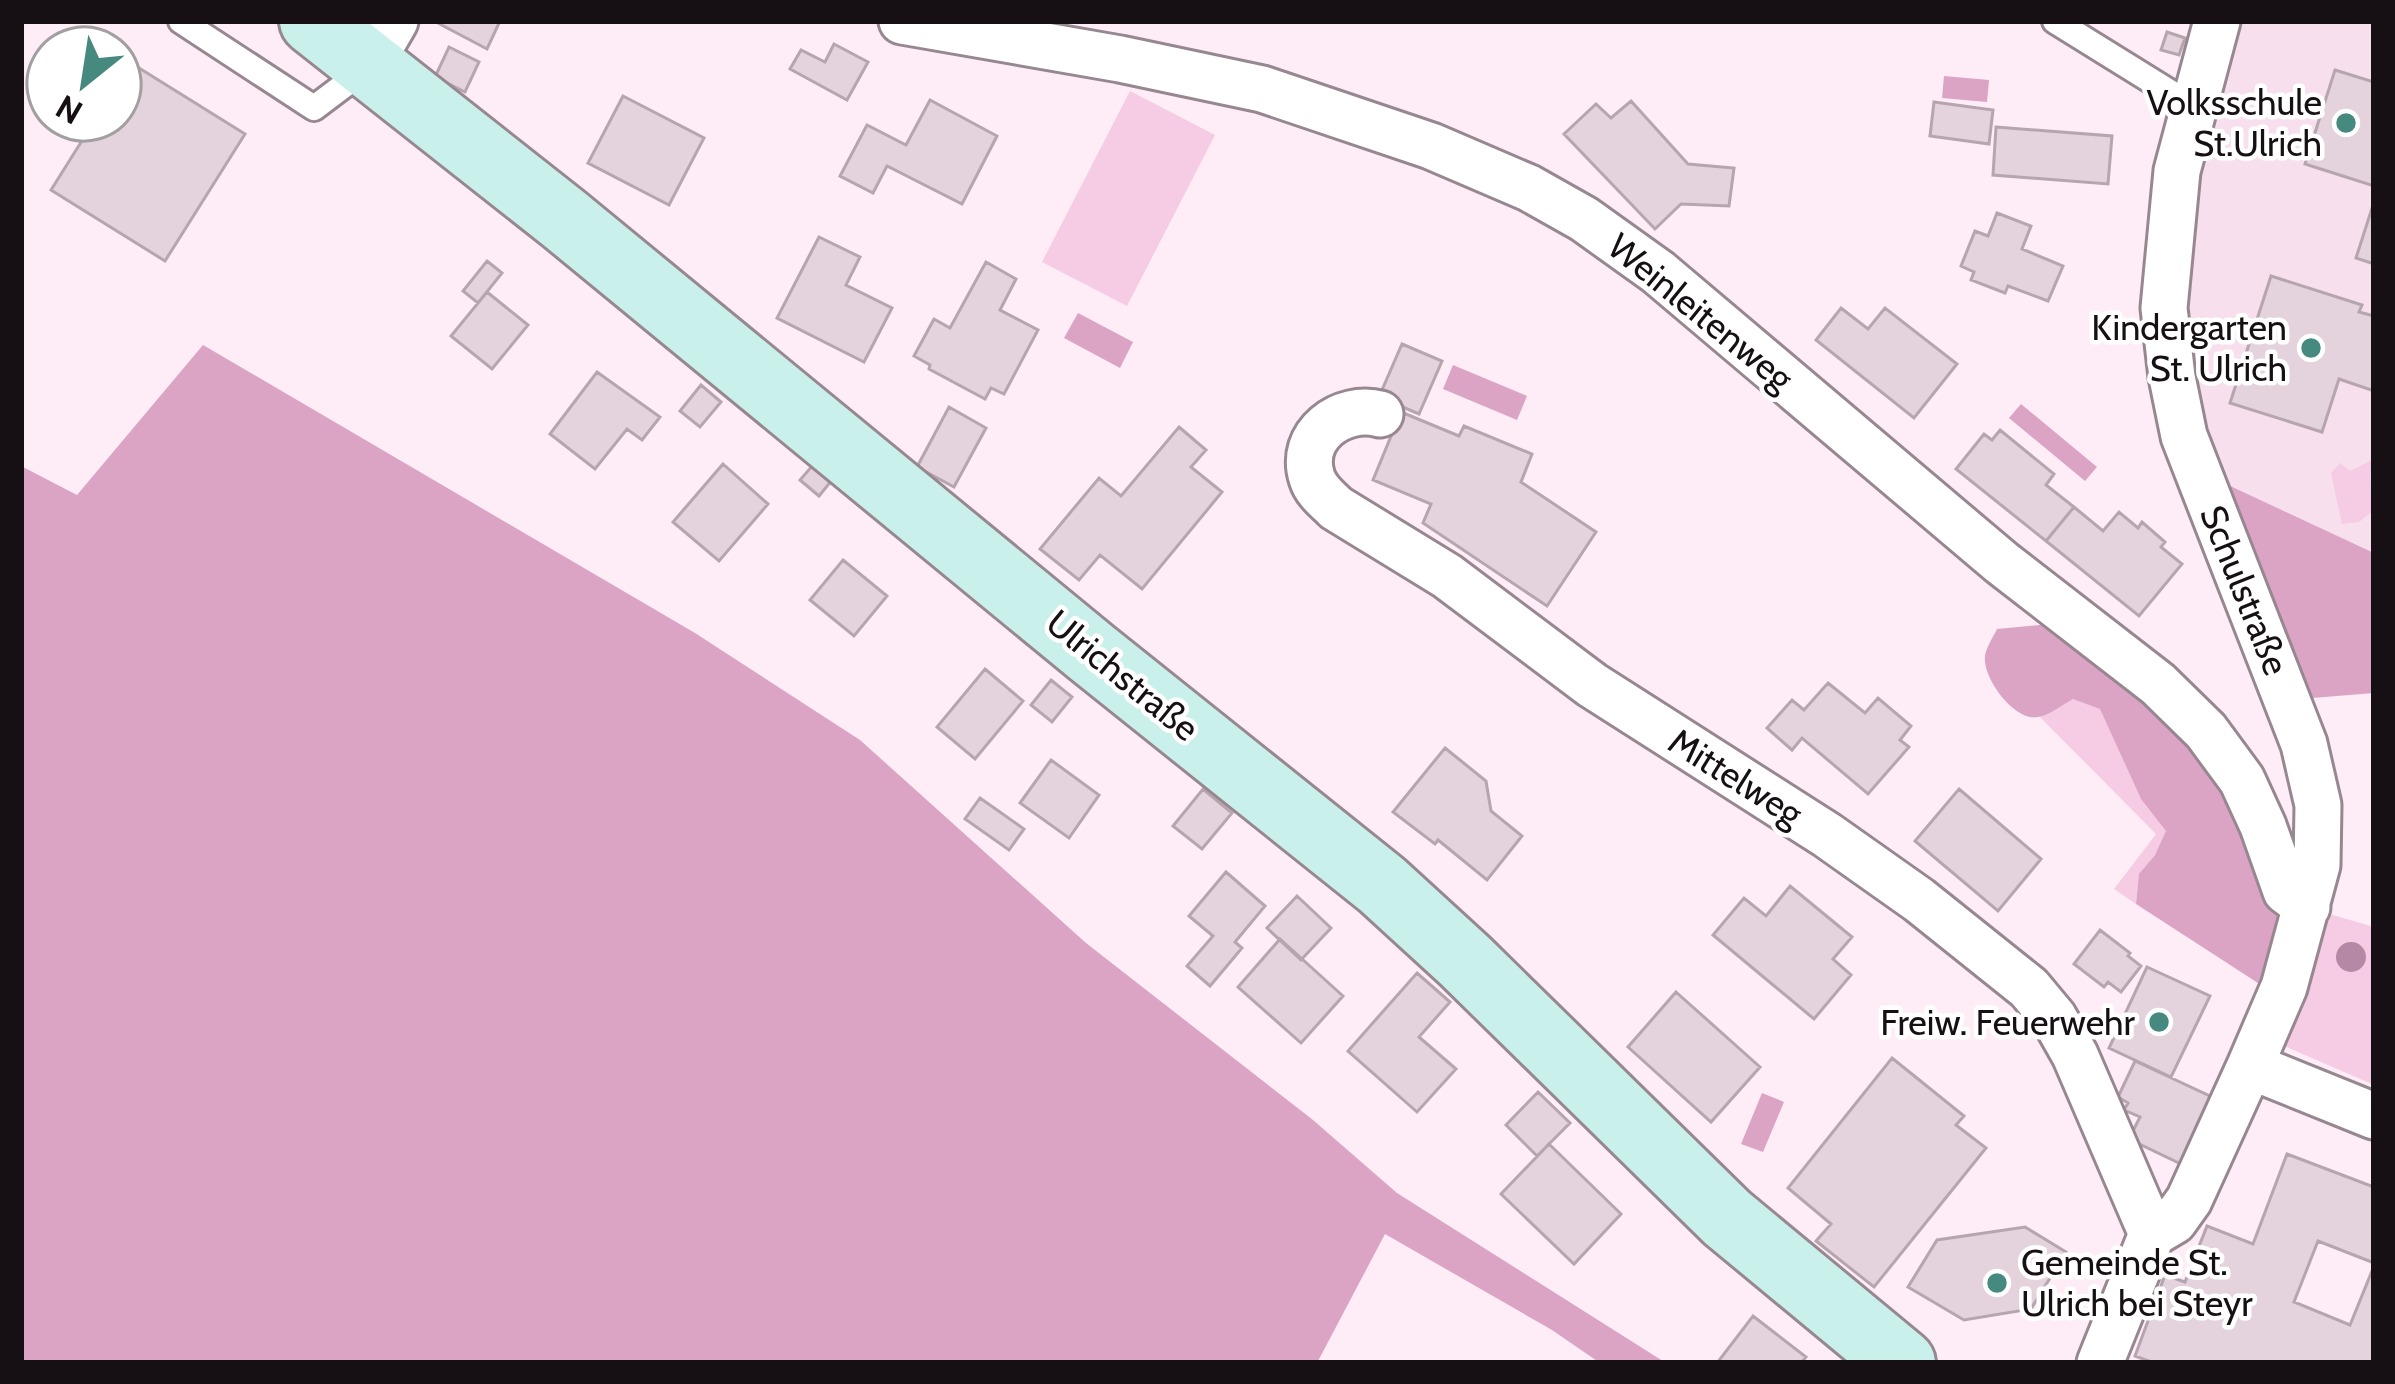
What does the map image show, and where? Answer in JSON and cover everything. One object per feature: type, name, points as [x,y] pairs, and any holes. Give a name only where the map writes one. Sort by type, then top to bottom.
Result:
[{"type":"street","name":"Ulrichstraße","points":[[313,21],[382,44],[548,206],[1382,885],[1727,1218],[1902,1363]]},
{"type":"street","name":"Weinleitenweg","points":[[902,21],[1120,59],[1280,94],[1431,146],[1529,188],[1584,219],[1658,272],[2002,563],[2158,684],[2206,731],[2242,780],[2286,891],[2307,908]]},
{"type":"street","name":"Schulstraße","points":[[2152,1234],[2174,1221],[2189,1199],[2250,1066],[2284,987],[2317,865],[2318,805],[2304,744],[2184,436],[2172,377],[2164,308],[2177,170],[2217,21]]},
{"type":"street","name":"Mittelweg","points":[[1380,414],[1364,410],[1340,415],[1321,432],[1310,461],[1311,477],[1319,491],[1336,508],[1489,605],[1592,685],[1827,835],[1919,900],[2029,988],[2054,1018],[2074,1055],[2152,1234]]},
{"type":"street","points":[[2250,1066],[2374,1116]]},
{"type":"street","points":[[2100,1363],[2152,1234]]},
{"type":"lane","points":[[181,21],[314,107],[382,44]]},
{"type":"lane","points":[[2055,21],[2192,106]]},
{"type":"shaded area","points":[[2230,21],[2374,21],[2374,553],[2211,477],[2173,282]]},
{"type":"shaded area","points":[[1944,76],[1989,80],[1987,102],[1942,98]]},
{"type":"shaded area","points":[[1130,91],[1215,135],[1127,306],[1042,262]]},
{"type":"shaded area","points":[[1078,313],[1133,342],[1120,368],[1064,338]]},
{"type":"shaded area","points":[[203,345],[695,633],[860,740],[1086,943],[1313,1120],[1397,1193],[1666,1363],[1600,1363],[1552,1330],[1385,1234],[1317,1363],[21,1363],[21,466],[77,495]]},
{"type":"shaded area","points":[[1453,365],[1527,396],[1517,420],[1443,389]]},
{"type":"shaded area","points":[[2021,404],[2097,467],[2085,481],[2009,418]]},
{"type":"shaded area","points":[[2374,459],[2370,475],[2374,510],[2359,522],[2342,524],[2331,473],[2340,463],[2350,471]]},
{"type":"shaded area","points":[[2211,477],[2374,553],[2374,693],[2300,699]]},
{"type":"shaded area","points":[[2050,624],[2203,740],[2278,912],[2261,985],[2136,904],[2139,874],[2166,831],[2141,799],[2100,709],[2073,699],[2047,714],[2029,717],[2010,706],[1994,686],[1985,656],[1997,629]]},
{"type":"shaded area","points":[[2073,699],[2100,708],[2141,799],[2167,831],[2139,875],[2136,904],[2114,889],[2156,834],[2040,717]]},
{"type":"shaded area","points":[[2319,911],[2374,927],[2374,1085],[2282,1045]]},
{"type":"shaded area","points":[[1762,1093],[1784,1102],[1763,1152],[1741,1144]]},
{"type":"building","points":[[434,21],[500,21],[487,49]]},
{"type":"building","points":[[2167,32],[2185,38],[2179,55],[2161,50]]},
{"type":"building","points":[[834,44],[868,62],[847,100],[790,69],[801,50],[825,62]]},
{"type":"building","points":[[449,47],[479,62],[465,92],[435,77]]},
{"type":"building","name":"Volksschule St.Ulrich","points":[[2335,70],[2374,82],[2374,186],[2305,164]]},
{"type":"building","points":[[144,71],[245,134],[165,261],[51,190],[80,144],[144,144]]},
{"type":"building","points":[[623,96],[704,138],[669,205],[588,163]]},
{"type":"building","points":[[930,100],[997,136],[962,204],[887,166],[873,193],[840,176],[867,125],[906,145]]},
{"type":"building","points":[[1631,101],[1688,164],[1734,168],[1729,206],[1681,204],[1655,229],[1564,134],[1596,104],[1611,118]]},
{"type":"building","points":[[1934,102],[1993,110],[1989,144],[1930,136]]},
{"type":"building","points":[[1996,127],[2112,136],[2108,184],[1993,175]]},
{"type":"building","name":"Volksschule St.Ulrich","points":[[2374,202],[2374,264],[2356,258]]},
{"type":"building","points":[[1997,213],[2031,226],[2022,249],[2063,266],[2048,301],[2008,286],[2005,293],[1971,280],[1974,272],[1961,266],[1975,231],[1988,236]]},
{"type":"building","points":[[819,237],[860,257],[846,285],[892,308],[864,362],[777,318]]},
{"type":"building","points":[[487,261],[502,273],[478,303],[463,291]]},
{"type":"building","points":[[986,262],[1016,279],[1000,310],[1038,330],[1004,394],[991,388],[985,399],[914,356],[934,319],[950,328]]},
{"type":"building","name":"Kindergarten St. Ulrich","points":[[2271,276],[2362,305],[2359,312],[2374,316],[2374,391],[2339,379],[2322,432],[2230,403]]},
{"type":"building","points":[[487,292],[528,325],[492,369],[451,336]]},
{"type":"building","points":[[1841,308],[1868,329],[1885,308],[1957,364],[1914,418],[1816,340]]},
{"type":"building","points":[[1402,344],[1442,361],[1419,414],[1379,397]]},
{"type":"building","points":[[597,372],[660,417],[642,440],[627,429],[595,469],[550,434]]},
{"type":"building","points":[[701,385],[721,402],[700,427],[680,411]]},
{"type":"building","points":[[949,407],[986,428],[954,487],[917,467]]},
{"type":"building","points":[[1401,412],[1459,436],[1464,426],[1532,454],[1521,482],[1596,532],[1547,606],[1423,523],[1431,504],[1373,480]]},
{"type":"building","points":[[1179,427],[1206,450],[1191,467],[1222,492],[1142,589],[1100,555],[1079,580],[1040,549],[1099,478],[1121,496]]},
{"type":"building","points":[[2000,430],[2054,474],[2046,485],[2074,507],[2046,541],[1956,469],[1984,434],[1992,440]]},
{"type":"building","points":[[723,464],[768,504],[719,561],[673,522]]},
{"type":"building","points":[[813,465],[832,480],[819,496],[800,480]]},
{"type":"building","points":[[2074,507],[2103,531],[2119,512],[2138,528],[2142,522],[2182,564],[2139,616],[2046,541]]},
{"type":"building","points":[[843,560],[887,596],[854,636],[810,600]]},
{"type":"building","points":[[985,669],[1023,701],[975,759],[937,727]]},
{"type":"building","points":[[1051,680],[1072,697],[1052,722],[1031,705]]},
{"type":"building","points":[[1828,683],[1865,713],[1878,698],[1911,726],[1900,740],[1909,747],[1868,794],[1802,738],[1792,750],[1767,728],[1792,700],[1804,710]]},
{"type":"building","points":[[1445,748],[1486,781],[1491,811],[1522,836],[1487,880],[1438,840],[1435,844],[1393,812]]},
{"type":"building","points":[[1051,760],[1099,795],[1069,838],[1020,803]]},
{"type":"building","points":[[1203,789],[1232,813],[1202,849],[1173,826]]},
{"type":"building","points":[[1959,789],[2041,859],[1998,911],[1915,841]]},
{"type":"building","points":[[980,798],[1024,829],[1009,850],[965,819]]},
{"type":"building","points":[[1226,872],[1265,906],[1235,942],[1242,948],[1210,986],[1187,966],[1213,936],[1189,916]]},
{"type":"building","points":[[1790,886],[1852,937],[1833,959],[1851,975],[1814,1019],[1713,935],[1744,898],[1766,916]]},
{"type":"building","points":[[1297,896],[1331,928],[1301,960],[1267,928]]},
{"type":"building","points":[[2100,930],[2141,966],[2121,992],[2108,982],[2104,987],[2074,964]]},
{"type":"building","points":[[1280,939],[1343,996],[1301,1043],[1238,987]]},
{"type":"building","name":"Freiw. Feuerwehr","points":[[2147,967],[2210,996],[2171,1077],[2109,1048]]},
{"type":"building","points":[[1417,973],[1450,1002],[1419,1037],[1456,1069],[1417,1112],[1348,1051]]},
{"type":"building","points":[[1676,992],[1760,1067],[1711,1122],[1628,1047]]},
{"type":"building","points":[[1892,1058],[1964,1116],[1956,1125],[1986,1148],[1874,1287],[1816,1241],[1831,1224],[1788,1188]]},
{"type":"building","points":[[2135,1061],[2212,1097],[2181,1164],[2129,1139],[2140,1117],[2124,1110],[2128,1103],[2118,1097]]},
{"type":"building","points":[[1538,1092],[1570,1123],[1537,1156],[1506,1125]]},
{"type":"building","points":[[1549,1144],[1621,1214],[1574,1264],[1501,1194]]},
{"type":"building","points":[[2287,1154],[2374,1187],[2374,1263],[2318,1241],[2294,1302],[2350,1325],[2374,1266],[2374,1363],[2154,1363],[2135,1356],[2165,1275],[2185,1282],[2207,1226],[2253,1244]]},
{"type":"building","points":[[2025,1227],[2066,1252],[2031,1309],[1964,1320],[1908,1287],[1937,1240]]},
{"type":"building","points":[[1753,1316],[1806,1357],[1801,1363],[1717,1363]]},
{"type":"waterway","points":[[21,683],[44,684],[53,699],[56,719],[50,742]]},
{"type":"waterway","points":[[32,785],[29,814],[38,835],[54,848],[76,858],[177,879],[198,894],[236,936],[260,951],[321,957],[368,969],[390,1007],[437,1017],[516,977],[549,987],[551,1011],[539,1062],[563,1091],[600,1106],[688,1117],[732,1097],[803,1095],[840,1113],[845,1158],[830,1212],[839,1289],[928,1341],[944,1363]]},
{"type":"place","name":"Volksschule St.Ulrich","points":[[2346,123]]},
{"type":"place","name":"Kindergarten St. Ulrich","points":[[2311,348]]},
{"type":"place","name":"Freiw. Feuerwehr","points":[[2159,1022]]},
{"type":"place","name":"Gemeinde St. Ulrich bei Steyr","points":[[1997,1283]]}]
